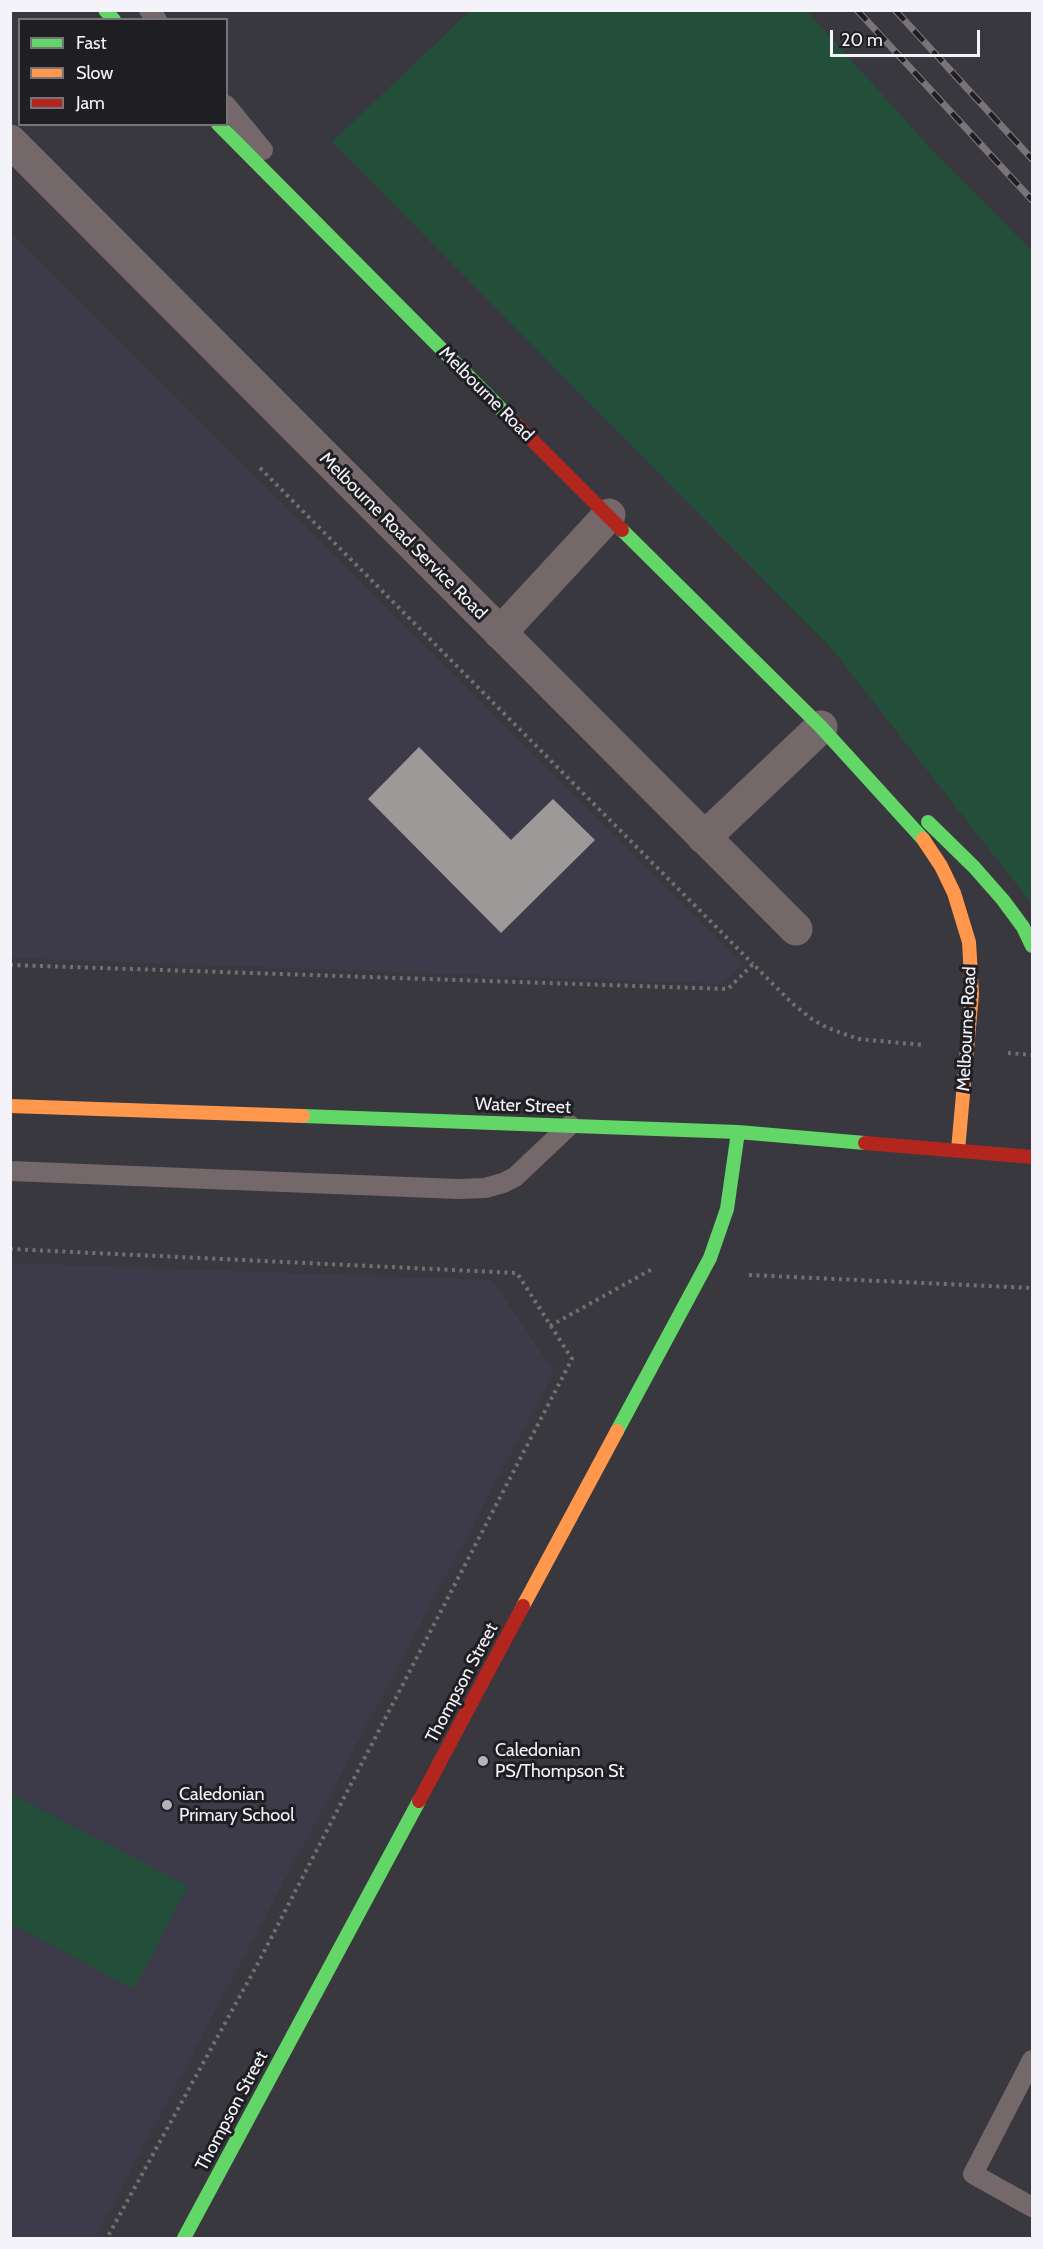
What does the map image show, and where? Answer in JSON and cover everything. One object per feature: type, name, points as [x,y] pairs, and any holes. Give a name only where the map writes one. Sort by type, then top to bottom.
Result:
[{"type":"street","name":"Melbourne Road","points":[[220,126],[363,272],[826,733],[918,832],[942,866],[954,893],[969,942],[971,969],[968,1049],[958,1150]]},
{"type":"street","name":"Melbourne Road Service Road","points":[[10,141],[796,929]]},
{"type":"street","points":[[500,633],[609,515]]},
{"type":"street","name":"Melbourne Road","points":[[826,733],[937,829],[974,867],[1023,927],[1032,946]]},
{"type":"street","points":[[704,838],[826,733]]},
{"type":"street","name":"Water Street","points":[[10,1106],[738,1132],[1032,1157]]},
{"type":"street","name":"Thompson Street","points":[[184,2238],[710,1258],[724,1221],[738,1132]]},
{"type":"lane","name":"Melbourne Road","points":[[228,107],[363,272]]},
{"type":"lane","points":[[10,1171],[458,1189],[485,1188],[514,1177],[570,1125]]},
{"type":"lane","points":[[1032,2060],[973,2174],[1032,2206]]},
{"type":"path","points":[[260,468],[793,1004],[813,1020],[858,1039],[1032,1055]]},
{"type":"path","points":[[10,965],[728,989],[753,964]]},
{"type":"path","points":[[10,1249],[517,1273],[572,1359],[257,1965],[107,2238]]},
{"type":"path","points":[[550,1326],[652,1268],[787,1278],[1032,1288]]},
{"type":"shaded area","points":[[10,231],[743,963],[722,984],[11,958]]},
{"type":"shaded area","name":"Caledonian Primary School","points":[[11,1263],[492,1280],[554,1372],[95,2238],[11,2238]]},
{"type":"green space","points":[[471,10],[807,11],[934,152],[1032,251],[1032,904],[831,648],[332,142]]},
{"type":"green space","points":[[10,1793],[188,1886],[134,1989],[11,1924]]},
{"type":"building","points":[[419,747],[511,840],[553,799],[595,840],[501,933],[368,799]]},
{"type":"railway","points":[[857,10],[1032,200]]},
{"type":"railway","points":[[895,10],[1032,159]]},
{"type":"traffic: fast","points":[[105,10],[112,18]]},
{"type":"traffic: fast","points":[[220,126],[509,417]]},
{"type":"traffic: fast","points":[[622,530],[821,727],[923,839]]},
{"type":"traffic: fast","points":[[928,822],[974,867],[1003,900],[1023,927],[1032,946]]},
{"type":"traffic: fast","points":[[303,1116],[738,1132],[865,1143]]},
{"type":"traffic: fast","points":[[617,1431],[710,1258],[727,1209],[738,1132]]},
{"type":"traffic: fast","points":[[184,2238],[419,1801]]},
{"type":"traffic: slow","points":[[923,839],[941,866],[954,893],[969,942],[972,994],[958,1150]]},
{"type":"traffic: slow","points":[[10,1106],[303,1116]]},
{"type":"traffic: slow","points":[[523,1606],[617,1431]]},
{"type":"traffic: jam","points":[[509,417],[622,530]]},
{"type":"traffic: jam","points":[[865,1143],[1032,1157]]},
{"type":"traffic: jam","points":[[419,1801],[523,1606]]},
{"type":"place","name":"Caledonian PS/Thompson St","points":[[483,1761]]},
{"type":"place","name":"Caledonian Primary School","points":[[167,1805]]}]
